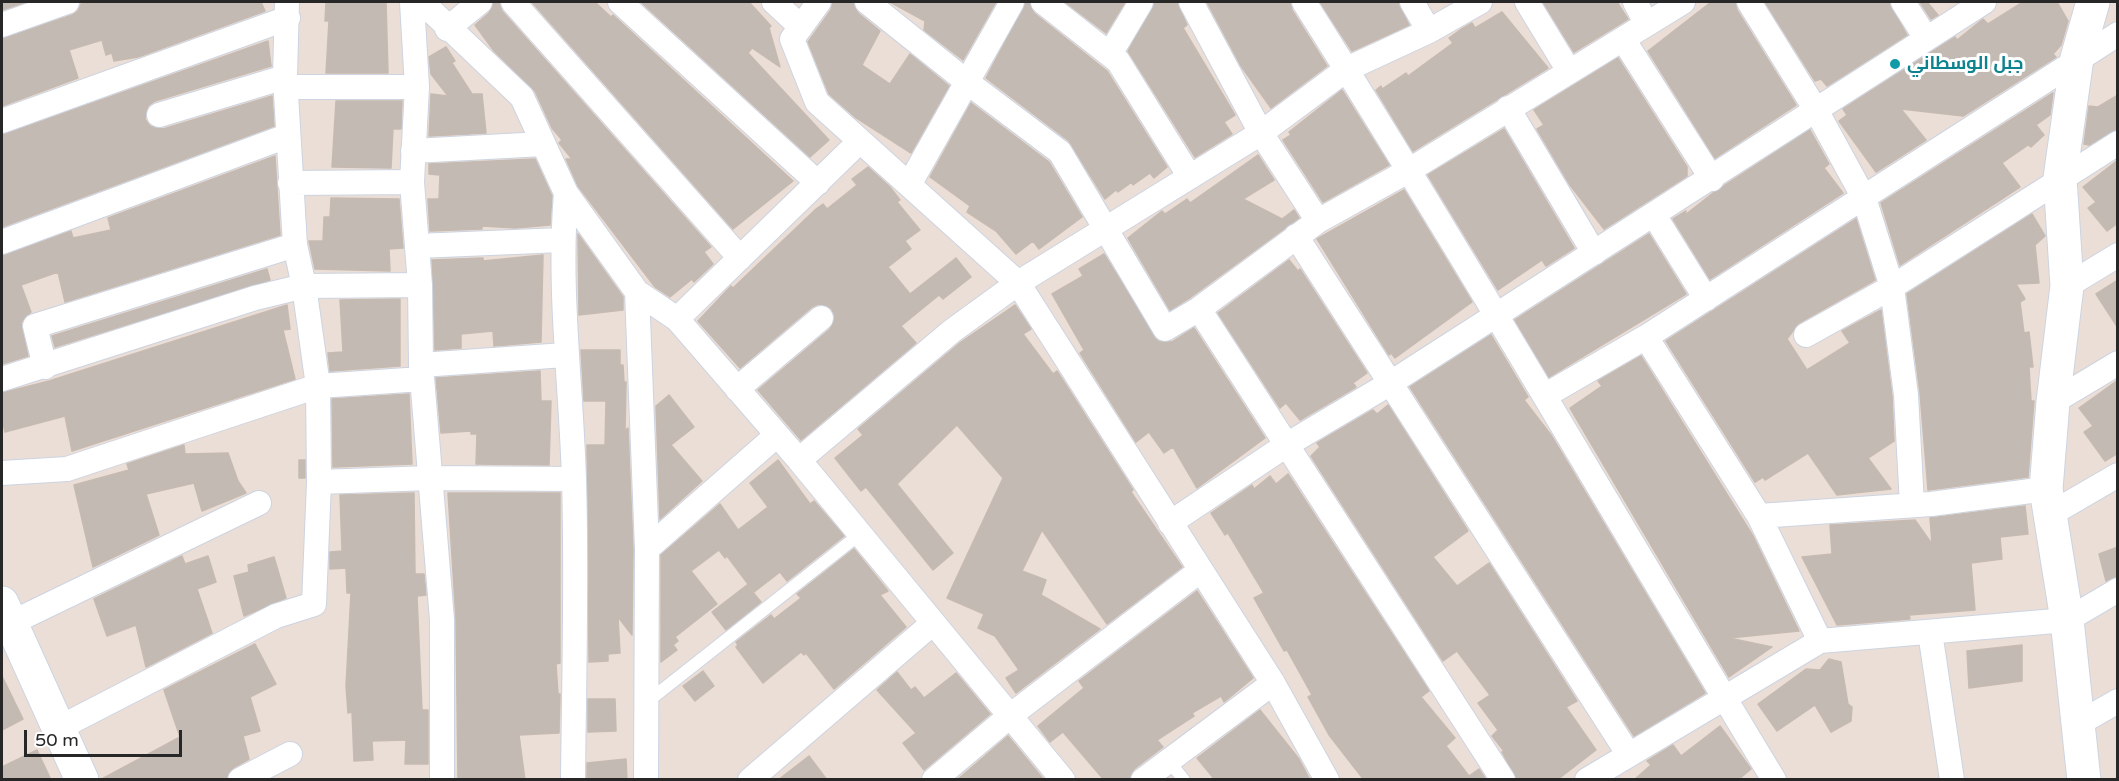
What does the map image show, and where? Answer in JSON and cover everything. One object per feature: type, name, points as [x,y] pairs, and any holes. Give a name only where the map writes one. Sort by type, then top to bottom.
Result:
[{"type":"street","points":[[2,25],[67,2]]},
{"type":"street","points":[[412,2],[417,87],[412,182],[420,285],[421,372],[442,620],[442,780]]},
{"type":"street","points":[[422,2],[447,29],[522,96],[566,193],[637,292],[677,319],[799,460],[1063,780]]},
{"type":"street","points":[[447,29],[480,2]]},
{"type":"street","points":[[513,2],[740,258]]},
{"type":"street","points":[[620,2],[818,183]]},
{"type":"street","points":[[774,2],[801,27]]},
{"type":"street","points":[[819,2],[792,39],[817,102],[1017,283],[1273,684],[1320,777]]},
{"type":"street","points":[[867,2],[966,82],[1060,152],[1166,330],[1199,309],[1318,221],[1408,171],[1683,2]]},
{"type":"street","points":[[909,185],[1012,2]]},
{"type":"street","points":[[1043,2],[1118,61],[1190,177]]},
{"type":"street","points":[[1110,54],[1141,2]]},
{"type":"street","points":[[1191,2],[1262,133],[1318,221]]},
{"type":"street","points":[[1305,2],[1494,316],[1546,395],[1774,780]]},
{"type":"street","points":[[1412,2],[1430,31]]},
{"type":"street","points":[[799,460],[952,332],[1017,283],[1262,133],[1347,69],[1430,31],[1480,2]]},
{"type":"street","points":[[1527,2],[1569,71]]},
{"type":"street","points":[[1635,2],[1646,23]]},
{"type":"street","points":[[1749,2],[1816,110],[1864,198],[1892,287],[1906,394],[1912,505]]},
{"type":"street","points":[[1903,2],[1926,38]]},
{"type":"street","points":[[1170,523],[1288,444],[1389,384],[1712,179],[1984,2]]},
{"type":"street","points":[[2084,780],[2076,725],[2067,620],[2048,502],[2052,402],[2067,285],[2060,178],[2077,58],[2093,2]]},
{"type":"street","points":[[2,121],[287,10],[285,82],[295,245],[304,286],[318,386],[319,482],[314,604],[276,616],[59,728]]},
{"type":"street","points":[[1546,395],[1646,337],[2118,33]]},
{"type":"street","points":[[1623,39],[1712,179]]},
{"type":"street","points":[[159,116],[285,82],[417,87]]},
{"type":"street","points":[[1508,108],[1594,253]]},
{"type":"street","points":[[2,242],[287,136]]},
{"type":"street","points":[[677,319],[860,141]]},
{"type":"street","points":[[1806,335],[1892,287],[2118,143]]},
{"type":"street","points":[[413,151],[543,144]]},
{"type":"street","points":[[290,183],[412,182]]},
{"type":"street","points":[[566,193],[562,240],[565,355],[574,479],[573,780]]},
{"type":"street","points":[[1654,215],[1706,299]]},
{"type":"street","points":[[1296,236],[1629,755]]},
{"type":"street","points":[[417,246],[562,240]]},
{"type":"street","points":[[45,367],[35,326],[295,245]]},
{"type":"street","points":[[2067,285],[2118,255]]},
{"type":"street","points":[[2,380],[255,298],[304,286],[420,285]]},
{"type":"street","points":[[637,292],[647,549],[646,780]]},
{"type":"street","points":[[1199,309],[1503,780]]},
{"type":"street","points":[[737,389],[821,318]]},
{"type":"street","points":[[1646,337],[1759,516],[1820,641]]},
{"type":"street","points":[[2,473],[67,469],[318,386],[565,355]]},
{"type":"street","points":[[2052,402],[2118,363]]},
{"type":"street","points":[[647,549],[777,435]]},
{"type":"street","points":[[1759,516],[1912,505],[2048,502],[2118,475]]},
{"type":"street","points":[[319,482],[430,478],[574,479]]},
{"type":"street","points":[[82,780],[6,613],[259,503]]},
{"type":"street","points":[[934,780],[1011,715],[1201,570]]},
{"type":"street","points":[[1587,780],[1820,641],[2067,620],[2118,590]]},
{"type":"street","points":[[750,780],[933,622]]},
{"type":"street","points":[[1930,632],[1952,780]]},
{"type":"street","points":[[1143,780],[1273,684]]},
{"type":"street","points":[[2076,725],[2118,700]]},
{"type":"street","points":[[240,780],[290,754]]},
{"type":"lane","points":[[646,702],[860,534]]},
{"type":"lane","points":[[1168,760],[1184,780]]},
{"type":"building","points":[[2,2],[23,2],[23,3],[2,10]]},
{"type":"building","points":[[89,2],[261,2],[265,11],[138,57],[114,61],[112,53],[106,55],[102,40],[69,50],[78,78],[2,106],[2,39],[72,15],[78,11],[81,4]]},
{"type":"building","points":[[326,2],[386,2],[388,73],[326,73],[329,21],[325,21]]},
{"type":"building","points":[[494,2],[499,2],[502,11],[711,247],[704,252],[713,264],[694,282],[692,279],[670,297],[655,287],[578,186],[566,159],[572,159],[559,143],[562,140],[552,128],[535,91],[494,51],[475,25],[489,13]]},
{"type":"building","points":[[532,2],[595,2],[611,17],[613,15],[793,181],[733,229]]},
{"type":"building","points":[[641,2],[749,2],[771,26],[769,28],[780,67],[752,48],[748,53],[829,140],[810,157]]},
{"type":"building","points":[[833,2],[853,2],[858,13],[880,31],[862,65],[890,84],[910,54],[949,86],[911,153],[855,117],[829,94],[808,42],[831,10]]},
{"type":"building","points":[[890,2],[996,2],[963,60],[924,30],[925,21]]},
{"type":"building","points":[[1026,2],[1029,2],[1034,13],[1107,71],[1167,167],[1154,178],[1150,173],[1133,185],[1132,182],[1118,192],[1116,190],[1105,199],[1069,141],[986,78]]},
{"type":"building","points":[[1065,2],[1125,2],[1106,33]]},
{"type":"building","points":[[1155,2],[1177,2],[1187,25],[1183,28],[1235,115],[1224,122],[1232,134],[1195,157],[1128,51]]},
{"type":"building","points":[[1207,2],[1290,2],[1292,10],[1327,66],[1271,108],[1241,66]]},
{"type":"building","points":[[1320,2],[1398,2],[1409,25],[1352,51]]},
{"type":"building","points":[[1543,2],[1617,2],[1628,19],[1574,52]]},
{"type":"building","points":[[1711,2],[1735,2],[1737,10],[1796,105],[1715,158],[1648,51]]},
{"type":"building","points":[[1765,2],[1889,2],[1907,35],[1827,86],[1821,79],[1815,81]]},
{"type":"building","points":[[1920,2],[1927,2],[1938,15],[1931,19]]},
{"type":"building","points":[[2023,2],[2057,2],[2068,21],[2061,45],[2053,54],[2056,57],[1963,116],[1901,109],[1926,140],[1876,172],[1839,121],[1847,115],[1843,109],[1955,37],[1957,40],[1983,19],[1988,24]]},
{"type":"building","points":[[1502,12],[1548,68],[1413,151],[1376,90],[1381,86],[1382,89],[1406,73],[1408,76],[1453,43],[1449,38],[1460,30],[1472,23],[1475,28]]},
{"type":"building","points":[[268,41],[271,66],[155,101],[148,106],[145,119],[150,126],[163,129],[272,96],[274,126],[2,227],[2,135]]},
{"type":"building","points":[[446,47],[455,61],[452,63],[472,94],[482,94],[486,133],[429,136],[431,94],[448,96],[431,74],[429,57]]},
{"type":"building","points":[[1618,58],[1687,167],[1687,176],[1604,229],[1570,185],[1537,129],[1544,125],[1534,110]]},
{"type":"building","points":[[1342,90],[1389,165],[1323,202],[1283,140],[1291,135],[1289,132]]},
{"type":"building","points":[[2053,93],[2050,115],[2036,125],[2044,135],[2031,147],[2028,145],[2002,163],[2020,187],[1900,265],[1881,203]]},
{"type":"building","points":[[2118,95],[2118,129],[2089,145],[2084,144],[2089,106],[2098,107]]},
{"type":"building","points":[[336,101],[402,101],[401,129],[393,129],[391,168],[332,167]]},
{"type":"building","points":[[971,103],[1049,162],[1082,217],[1039,249],[1033,241],[1016,254],[996,231],[967,212],[970,206],[930,177]]},
{"type":"building","points":[[1504,129],[1574,248],[1546,266],[1542,260],[1498,290],[1428,175]]},
{"type":"building","points":[[1810,130],[1829,164],[1824,168],[1843,193],[1710,279],[1673,219],[1686,211],[1685,215],[1713,193]]},
{"type":"building","points":[[1258,155],[1274,180],[1243,199],[1282,219],[1294,210],[1299,218],[1170,310],[1128,238],[1162,211],[1165,214],[1187,199],[1190,203]]},
{"type":"building","points":[[275,156],[280,235],[65,302],[58,272],[21,285],[31,312],[21,323],[28,356],[2,364],[2,256],[71,231],[73,238],[111,230],[108,218]]},
{"type":"building","points":[[535,159],[552,196],[550,225],[516,228],[482,226],[482,229],[430,231],[428,199],[439,199],[440,175],[429,174],[429,164]]},
{"type":"building","points":[[2118,160],[2118,223],[2107,231],[2088,208],[2096,202],[2083,187]]},
{"type":"building","points":[[868,167],[890,187],[900,200],[897,202],[920,230],[905,241],[911,249],[888,267],[910,294],[956,258],[971,277],[943,299],[939,295],[901,326],[916,343],[801,440],[758,390],[830,329],[835,316],[831,308],[819,304],[812,307],[740,368],[698,321],[731,286],[733,288],[816,209],[823,204],[827,209],[857,185],[852,179]]},
{"type":"building","points":[[1404,190],[1472,302],[1395,358],[1391,353],[1389,355],[1317,239]]},
{"type":"building","points":[[331,198],[399,199],[403,248],[389,249],[390,271],[315,269],[309,241],[323,241],[324,217],[330,217]]},
{"type":"building","points":[[2032,214],[2045,236],[2035,245],[2039,283],[2016,284],[2025,299],[2020,302],[2024,333],[2029,332],[2033,367],[2029,367],[2031,401],[2034,401],[2028,477],[1928,490],[1920,393],[1907,294]]},
{"type":"building","points":[[1856,219],[1875,280],[1799,323],[1787,339],[1807,370],[1850,343],[1842,331],[1881,310],[1892,396],[1894,441],[1868,458],[1891,489],[1837,495],[1808,453],[1765,480],[1763,477],[1755,482],[1666,341]]},
{"type":"building","points":[[578,234],[623,297],[623,310],[579,315]]},
{"type":"building","points":[[1649,234],[1686,294],[1549,377],[1515,320]]},
{"type":"building","points":[[1104,254],[1158,341],[1172,342],[1194,328],[1265,438],[1197,488],[1173,447],[1164,453],[1149,432],[1136,442],[1080,353],[1084,350],[1052,294],[1083,276],[1079,269]]},
{"type":"building","points":[[543,255],[541,342],[494,346],[493,331],[461,334],[461,348],[435,350],[432,260],[483,258],[483,261]]},
{"type":"building","points":[[1289,260],[1298,271],[1300,269],[1367,373],[1353,383],[1356,387],[1300,420],[1286,403],[1280,408],[1218,313]]},
{"type":"building","points":[[267,269],[270,280],[55,347],[52,336]]},
{"type":"building","points":[[2118,280],[2118,328],[2096,294]]},
{"type":"building","points":[[400,299],[400,366],[330,371],[328,353],[343,352],[340,300]]},
{"type":"building","points":[[287,305],[290,329],[283,330],[295,379],[72,451],[65,416],[5,432],[2,419],[2,393],[49,381]]},
{"type":"building","points":[[1015,305],[1031,329],[1023,334],[1053,374],[1057,371],[1133,490],[1131,492],[1182,567],[1107,624],[1042,530],[1022,571],[1046,580],[1041,595],[1100,629],[1016,693],[1006,678],[1019,670],[995,636],[978,628],[984,614],[947,598],[1003,478],[957,425],[897,484],[953,553],[933,570],[866,487],[861,491],[835,458],[863,435],[858,429],[961,342]]},
{"type":"building","points":[[1491,335],[1528,397],[1524,400],[1551,435],[1705,693],[1634,736],[1410,387]]},
{"type":"building","points":[[581,350],[620,350],[620,365],[623,365],[624,382],[626,382],[625,430],[628,428],[633,549],[632,635],[618,617],[620,653],[608,654],[608,661],[589,662],[587,445],[605,445],[606,401],[584,401]]},
{"type":"building","points":[[1641,356],[1753,536],[1799,631],[1729,638],[1772,647],[1729,677],[1570,408],[1602,386],[1598,381]]},
{"type":"building","points":[[540,371],[541,401],[551,401],[549,465],[476,464],[477,434],[471,434],[471,431],[441,433],[436,378]]},
{"type":"building","points":[[2118,380],[2118,453],[2105,461],[2084,432],[2093,426],[2079,408]]},
{"type":"building","points":[[409,394],[412,464],[333,467],[332,399]]},
{"type":"building","points":[[669,395],[694,427],[671,445],[702,481],[660,519],[656,406]]},
{"type":"building","points":[[1388,405],[1468,531],[1433,557],[1457,586],[1489,563],[1577,701],[1566,707],[1596,750],[1557,780],[1517,780],[1502,752],[1504,751],[1492,736],[1498,730],[1478,703],[1490,695],[1457,651],[1443,661],[1311,456],[1320,447],[1317,443],[1373,410],[1377,414]]},
{"type":"building","points":[[184,445],[185,454],[228,453],[238,481],[246,493],[202,511],[194,483],[146,494],[159,535],[93,567],[74,485],[129,470],[127,464]]},
{"type":"building","points":[[299,460],[305,460],[305,478],[299,478]]},
{"type":"building","points":[[778,460],[810,504],[814,501],[844,536],[787,581],[780,572],[754,592],[727,556],[725,558],[719,550],[691,571],[717,604],[675,637],[678,641],[673,645],[677,650],[661,662],[661,555],[720,504],[738,530],[768,507],[750,483]]},
{"type":"building","points":[[1288,474],[1429,691],[1421,697],[1455,738],[1446,746],[1469,776],[1479,769],[1486,780],[1364,780],[1329,735],[1308,697],[1312,695],[1254,598],[1264,593],[1228,533],[1225,535],[1211,513],[1252,485],[1254,489],[1270,476],[1276,484]]},
{"type":"building","points":[[414,493],[415,574],[424,574],[426,595],[417,596],[422,710],[428,710],[428,764],[405,764],[406,740],[372,741],[373,760],[354,761],[352,712],[348,713],[346,686],[351,593],[347,593],[346,568],[330,569],[330,552],[342,551],[340,495]]},
{"type":"building","points":[[448,493],[560,493],[560,663],[556,664],[558,694],[560,694],[559,733],[519,735],[525,780],[458,780],[456,620]]},
{"type":"building","points":[[2025,506],[2028,534],[2000,537],[2002,559],[1971,563],[1975,610],[1909,615],[1910,619],[1837,625],[1802,557],[1832,554],[1830,525],[1915,520],[1932,544],[1930,518]]},
{"type":"building","points":[[2118,547],[2118,576],[2106,581],[2099,554]]},
{"type":"building","points":[[854,549],[888,591],[880,595],[906,627],[834,689],[806,653],[804,655],[801,652],[763,683],[736,647],[738,645],[736,642],[771,615],[774,619],[801,598],[797,594]]},
{"type":"building","points":[[182,556],[185,564],[208,556],[216,582],[197,589],[212,633],[146,667],[136,625],[107,636],[94,599]]},
{"type":"building","points":[[274,557],[286,598],[244,616],[234,576],[249,572],[248,565]]},
{"type":"building","points":[[747,585],[761,602],[726,630],[712,612]]},
{"type":"building","points":[[1197,591],[1253,678],[1224,702],[1221,696],[1192,713],[1194,716],[1157,740],[1163,747],[1134,769],[1129,780],[1104,780],[1063,732],[1050,742],[1038,726],[1084,688],[1079,681]]},
{"type":"building","points":[[255,644],[276,684],[250,697],[260,731],[243,736],[249,759],[233,768],[226,780],[100,780],[180,737],[164,690]]},
{"type":"building","points":[[2022,645],[2022,681],[1969,688],[1967,651]]},
{"type":"building","points":[[1829,659],[1841,662],[1848,704],[1852,707],[1851,721],[1831,732],[1815,705],[1777,731],[1758,704],[1806,669],[1820,670]]},
{"type":"building","points":[[703,671],[714,686],[695,701],[683,686]]},
{"type":"building","points":[[897,672],[911,690],[915,687],[924,698],[956,673],[990,714],[924,770],[903,743],[916,733],[877,690]]},
{"type":"building","points":[[2,676],[23,719],[2,730]]},
{"type":"building","points":[[588,699],[615,699],[616,731],[588,732]]},
{"type":"building","points":[[1260,710],[1299,759],[1310,780],[1215,780],[1197,758]]},
{"type":"building","points":[[1720,726],[1751,769],[1738,780],[1634,780],[1651,765],[1647,761],[1673,745],[1681,756]]},
{"type":"building","points":[[1008,736],[1044,780],[957,780]]},
{"type":"building","points":[[37,750],[51,780],[2,780],[2,767]]},
{"type":"building","points":[[809,756],[827,780],[778,780]]},
{"type":"building","points":[[626,759],[627,780],[587,780],[587,763]]},
{"type":"place","name":"جبل الوسطاني","points":[[1895,64]]}]
